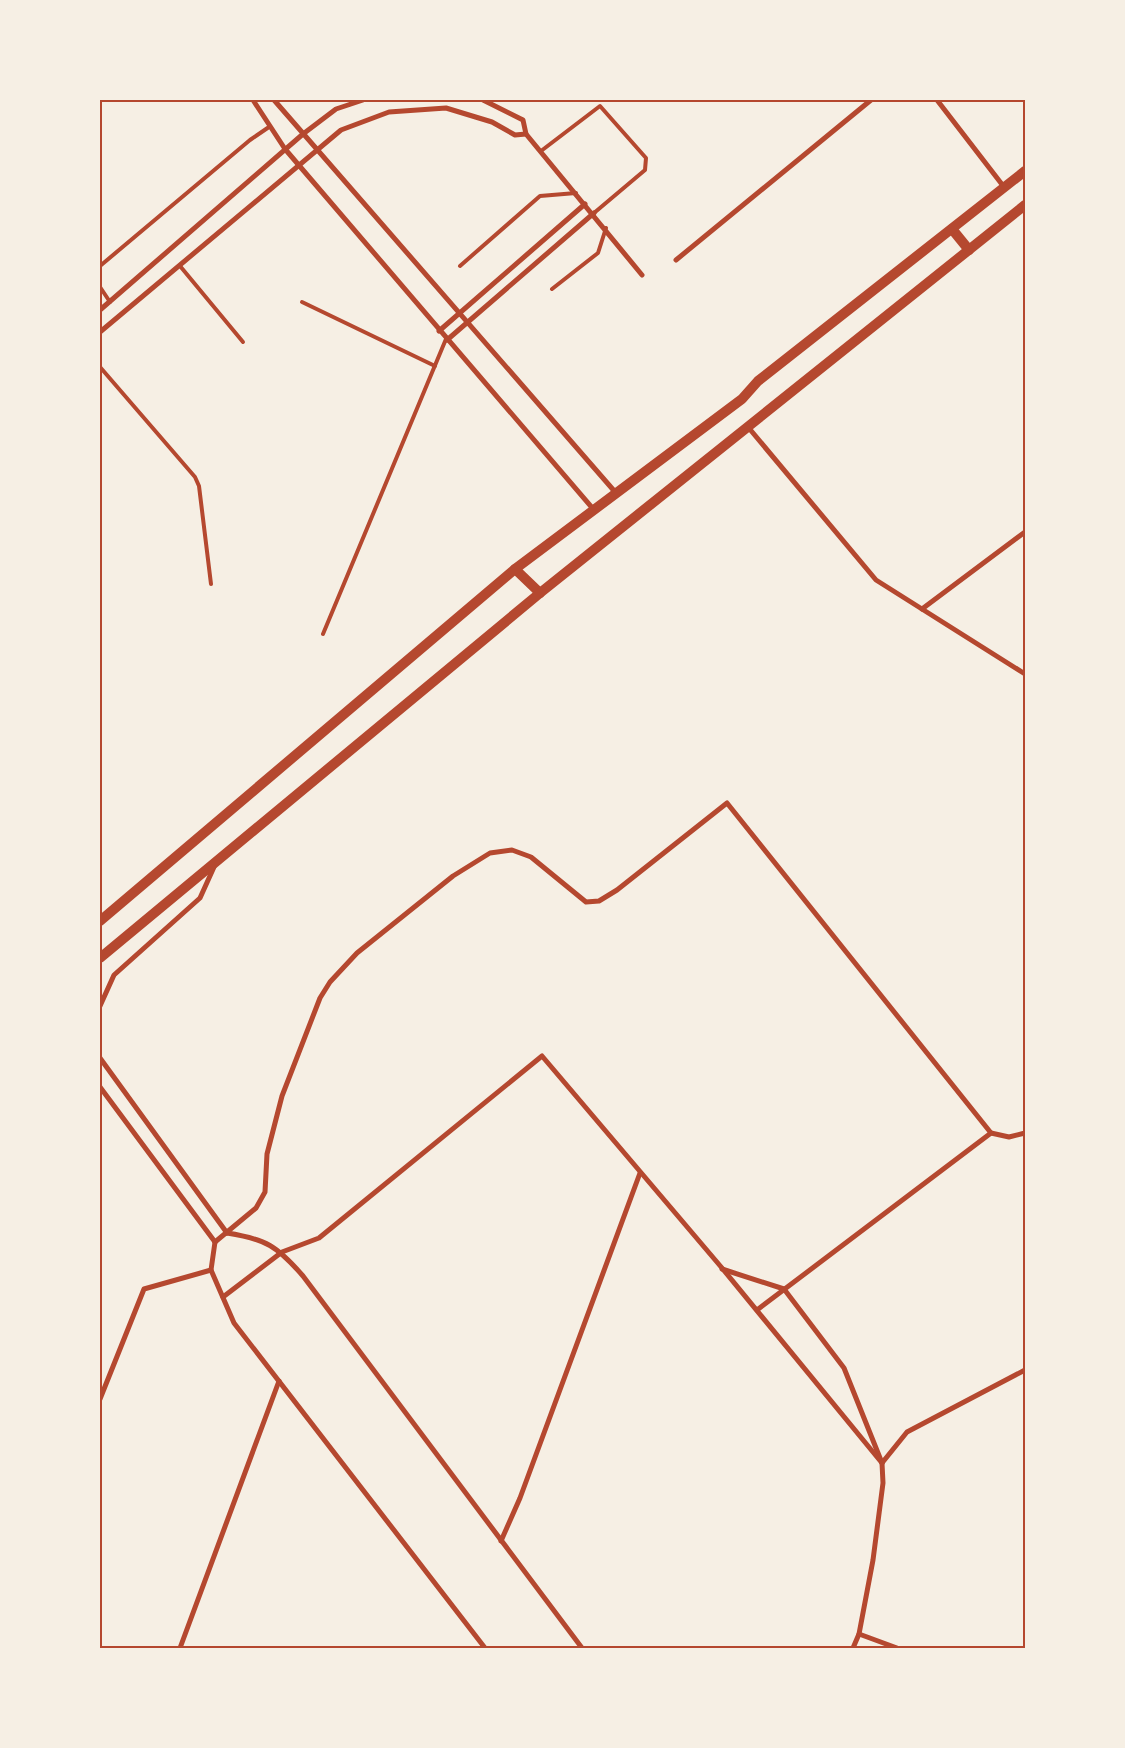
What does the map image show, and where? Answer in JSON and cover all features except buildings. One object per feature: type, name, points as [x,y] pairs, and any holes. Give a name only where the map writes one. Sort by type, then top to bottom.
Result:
[{"type":"main road","points":[[100,921],[515,569],[742,399],[758,381],[1025,171]]},
{"type":"main road","points":[[100,958],[540,593],[1025,205]]},
{"type":"main road","points":[[952,229],[970,250]]},
{"type":"main road","points":[[515,569],[540,593]]},
{"type":"street","points":[[253,100],[285,149],[300,164],[447,340],[594,510]]},
{"type":"street","points":[[274,100],[616,493]]},
{"type":"street","points":[[100,310],[303,134],[336,108],[363,100]]},
{"type":"street","points":[[483,100],[523,120],[526,134],[594,213],[642,275]]},
{"type":"street","points":[[676,260],[871,100]]},
{"type":"street","points":[[938,100],[1005,187]]},
{"type":"street","points":[[100,332],[341,130],[390,112],[446,108],[492,122],[516,135],[526,134]]},
{"type":"street","points":[[439,330],[585,204]]},
{"type":"street","points":[[447,340],[594,213]]},
{"type":"street","points":[[748,427],[876,580],[1025,674]]},
{"type":"street","points":[[922,609],[1025,532]]},
{"type":"street","points":[[214,1242],[256,1208],[265,1192],[267,1154],[282,1096],[320,998],[330,982],[357,953],[453,876],[490,853],[512,850],[531,857],[586,902],[600,901],[617,890],[728,803],[991,1133],[1009,1137],[1025,1133]]},
{"type":"street","points":[[100,1006],[114,975],[200,898],[216,862]]},
{"type":"street","points":[[222,1297],[282,1252],[319,1238],[542,1056],[757,1310],[882,1464]]},
{"type":"street","points":[[100,1058],[227,1232],[255,1237],[282,1252],[303,1276],[582,1648]]},
{"type":"street","points":[[100,1087],[214,1242],[211,1270],[234,1323],[485,1648]]},
{"type":"street","points":[[757,1310],[991,1133]]},
{"type":"street","points":[[502,1541],[520,1498],[640,1173]]},
{"type":"street","points":[[282,1252],[582,1648]]},
{"type":"street","points":[[722,1268],[784,1289],[844,1368],[882,1464],[883,1482],[878,1521],[859,1634],[853,1648]]},
{"type":"street","points":[[100,1399],[144,1289],[211,1270]]},
{"type":"street","points":[[882,1464],[907,1432],[1025,1370]]},
{"type":"street","points":[[180,1648],[279,1381]]},
{"type":"street","points":[[859,1634],[897,1648]]},
{"type":"lane","points":[[541,152],[600,106],[646,158],[645,170],[594,213]]},
{"type":"lane","points":[[100,266],[244,145],[269,127]]},
{"type":"lane","points":[[460,266],[540,196],[576,193]]},
{"type":"lane","points":[[552,289],[598,253],[606,228]]},
{"type":"lane","points":[[180,266],[244,342]]},
{"type":"lane","points":[[100,287],[110,302]]},
{"type":"lane","points":[[302,302],[435,366]]},
{"type":"lane","points":[[323,634],[447,340]]},
{"type":"lane","points":[[100,367],[195,477],[199,486],[211,584]]}]
